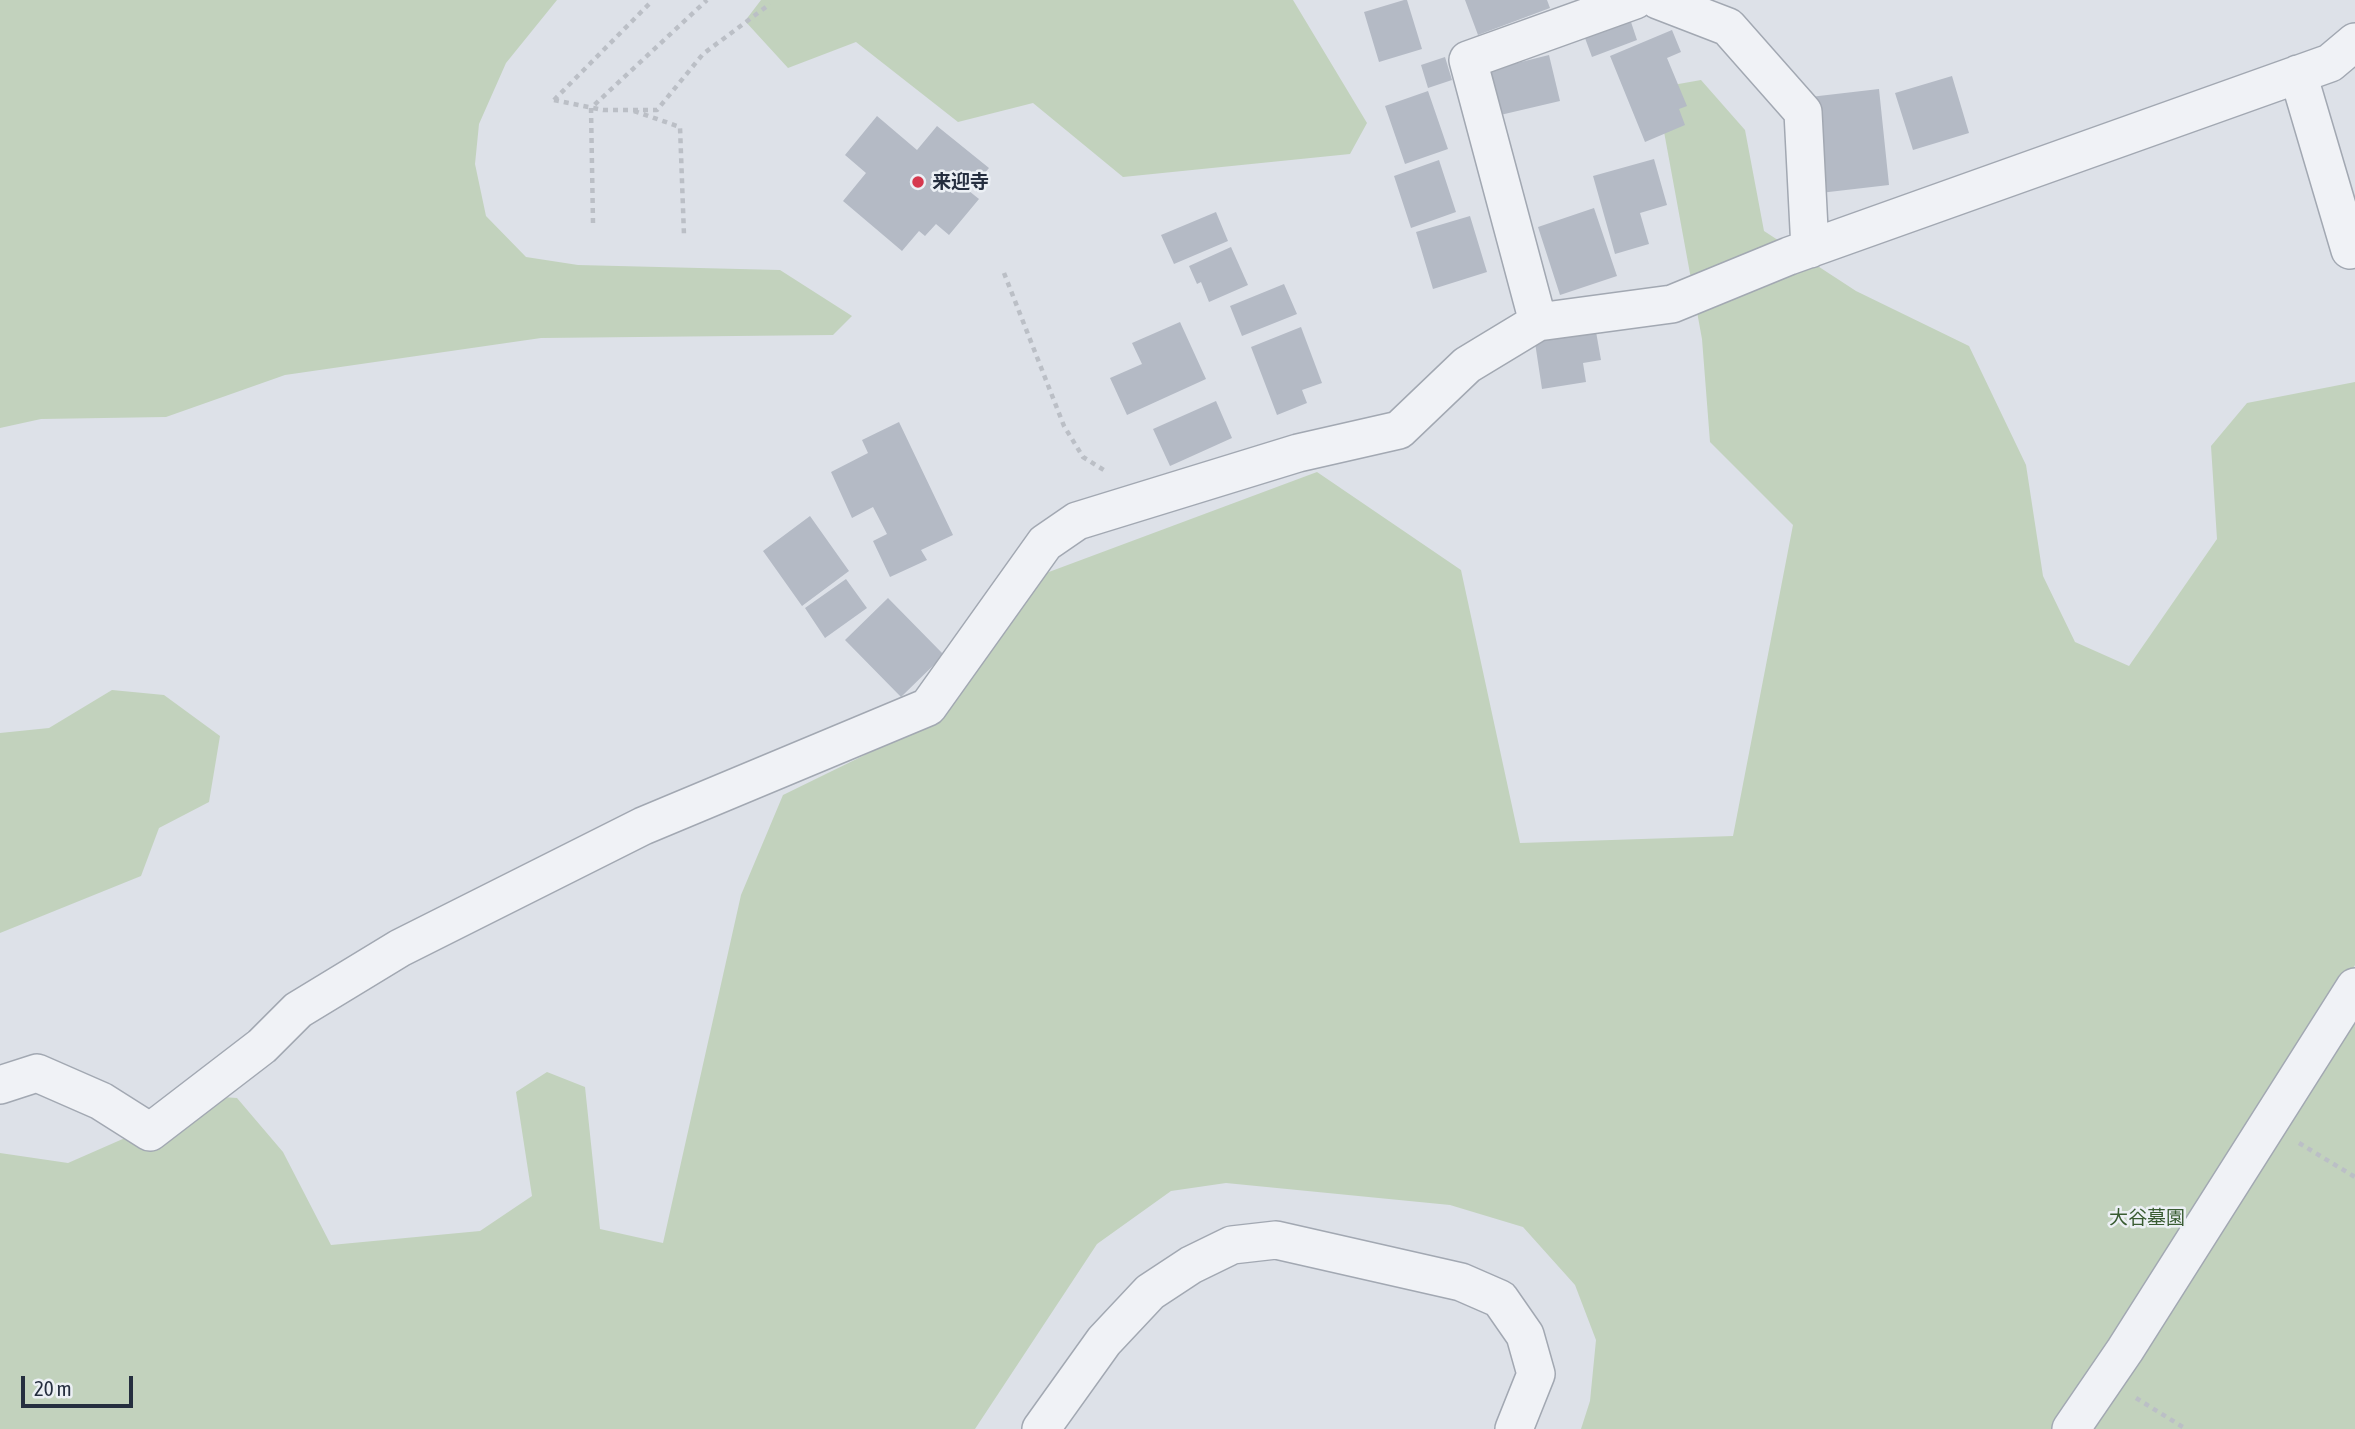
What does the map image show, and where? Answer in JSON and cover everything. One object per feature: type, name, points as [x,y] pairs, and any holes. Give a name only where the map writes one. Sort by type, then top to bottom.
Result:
[{"type":"street","points":[[1538,322],[1468,60],[1634,0]]},
{"type":"street","points":[[1658,0],[1721,11],[1728,27],[1803,112],[1810,249]]},
{"type":"street","points":[[0,1085],[37,1073],[101,1101],[150,1132],[262,1046],[298,1010],[400,948],[643,827],[929,707],[1045,543],[1077,520],[1298,453],[1399,430],[1467,365],[1538,322],[1672,304],[1810,249],[2330,63],[2355,42]]},
{"type":"street","points":[[2298,74],[2350,250]]},
{"type":"street","points":[[2071,1429],[2355,987]]},
{"type":"street","points":[[1041,1429],[1104,1341],[1150,1292],[1191,1265],[1232,1245],[1276,1240],[1461,1282],[1500,1299],[1525,1335],[1536,1374],[1514,1429]]},
{"type":"path","points":[[593,223],[591,108],[707,0]]},
{"type":"path","points":[[651,2],[554,100],[603,110],[657,110],[703,54],[770,4]]},
{"type":"path","points":[[631,110],[680,127],[684,235]]},
{"type":"path","points":[[1004,273],[1064,426],[1083,457],[1149,499]]},
{"type":"path","points":[[2268,1124],[2355,1177]]},
{"type":"path","points":[[2105,1378],[2186,1429]]},
{"type":"green space","points":[[0,0],[557,0],[506,63],[479,124],[475,164],[486,216],[526,257],[578,265],[780,270],[852,316],[833,335],[541,338],[285,375],[166,417],[41,419],[0,428]]},
{"type":"green space","points":[[761,0],[1293,0],[1367,123],[1350,154],[1123,177],[1033,103],[958,122],[856,42],[788,68],[745,21]]},
{"type":"green space","name":"大谷墓園","points":[[1701,80],[1745,130],[1764,231],[1856,291],[1969,346],[2026,465],[2043,576],[2075,642],[2129,666],[2217,539],[2211,446],[2247,403],[2355,382],[2355,965],[2338,996],[2355,1005],[2355,1429],[1581,1429],[1590,1401],[1596,1340],[1575,1285],[1523,1227],[1450,1205],[1226,1183],[1171,1191],[1097,1244],[975,1429],[0,1429],[0,1153],[68,1163],[125,1138],[179,1094],[237,1098],[283,1152],[331,1245],[480,1231],[532,1196],[516,1092],[547,1072],[585,1087],[600,1229],[663,1243],[741,895],[783,795],[877,749],[1014,585],[1317,472],[1461,570],[1520,843],[1733,836],[1793,525],[1710,442],[1702,339],[1656,88]]},
{"type":"green space","points":[[112,690],[164,695],[220,736],[209,802],[159,828],[141,876],[0,933],[0,733],[49,728]]},
{"type":"building","points":[[1407,0],[1422,49],[1379,62],[1364,12]]},
{"type":"building","points":[[1465,0],[1547,0],[1550,8],[1478,35]]},
{"type":"building","points":[[1628,13],[1637,40],[1592,57],[1582,30]]},
{"type":"building","points":[[1672,30],[1681,52],[1667,58],[1687,106],[1679,109],[1685,125],[1645,142],[1610,56]]},
{"type":"building","points":[[1549,55],[1560,101],[1496,116],[1485,71]]},
{"type":"building","points":[[1445,57],[1452,80],[1428,88],[1421,65]]},
{"type":"building","points":[[1952,76],[1969,133],[1913,150],[1895,93]]},
{"type":"building","points":[[1879,89],[1889,185],[1820,193],[1810,97]]},
{"type":"building","points":[[1428,91],[1448,149],[1405,164],[1385,106]]},
{"type":"building","name":"来迎寺","points":[[877,116],[917,150],[937,126],[989,168],[969,191],[979,199],[949,235],[936,224],[925,236],[919,231],[902,251],[843,201],[866,173],[845,155]]},
{"type":"building","points":[[1654,159],[1667,205],[1640,213],[1649,244],[1615,254],[1593,176]]},
{"type":"building","points":[[1439,160],[1456,212],[1411,228],[1394,176]]},
{"type":"building","points":[[1594,208],[1617,276],[1560,295],[1538,227]]},
{"type":"building","points":[[1216,212],[1228,241],[1174,264],[1161,235]]},
{"type":"building","points":[[1470,216],[1487,272],[1433,289],[1416,232]]},
{"type":"building","points":[[1231,247],[1248,285],[1209,302],[1201,282],[1197,284],[1189,266]]},
{"type":"building","points":[[1284,284],[1297,314],[1242,336],[1230,306]]},
{"type":"building","points":[[1180,322],[1206,379],[1127,415],[1110,378],[1142,364],[1132,343]]},
{"type":"building","points":[[1595,326],[1601,360],[1583,363],[1586,382],[1542,389],[1534,336]]},
{"type":"building","points":[[1301,327],[1322,383],[1302,390],[1307,403],[1277,415],[1251,347]]},
{"type":"building","points":[[1216,401],[1232,438],[1170,466],[1153,429]]},
{"type":"building","points":[[899,422],[953,535],[921,550],[927,560],[890,577],[873,541],[887,534],[873,507],[852,518],[831,472],[868,453],[862,440]]},
{"type":"building","points":[[810,516],[849,571],[802,606],[763,551]]},
{"type":"building","points":[[846,579],[867,608],[825,638],[805,608]]},
{"type":"building","points":[[888,598],[944,655],[901,697],[845,640]]},
{"type":"place","name":"来迎寺","points":[[918,182]]}]
